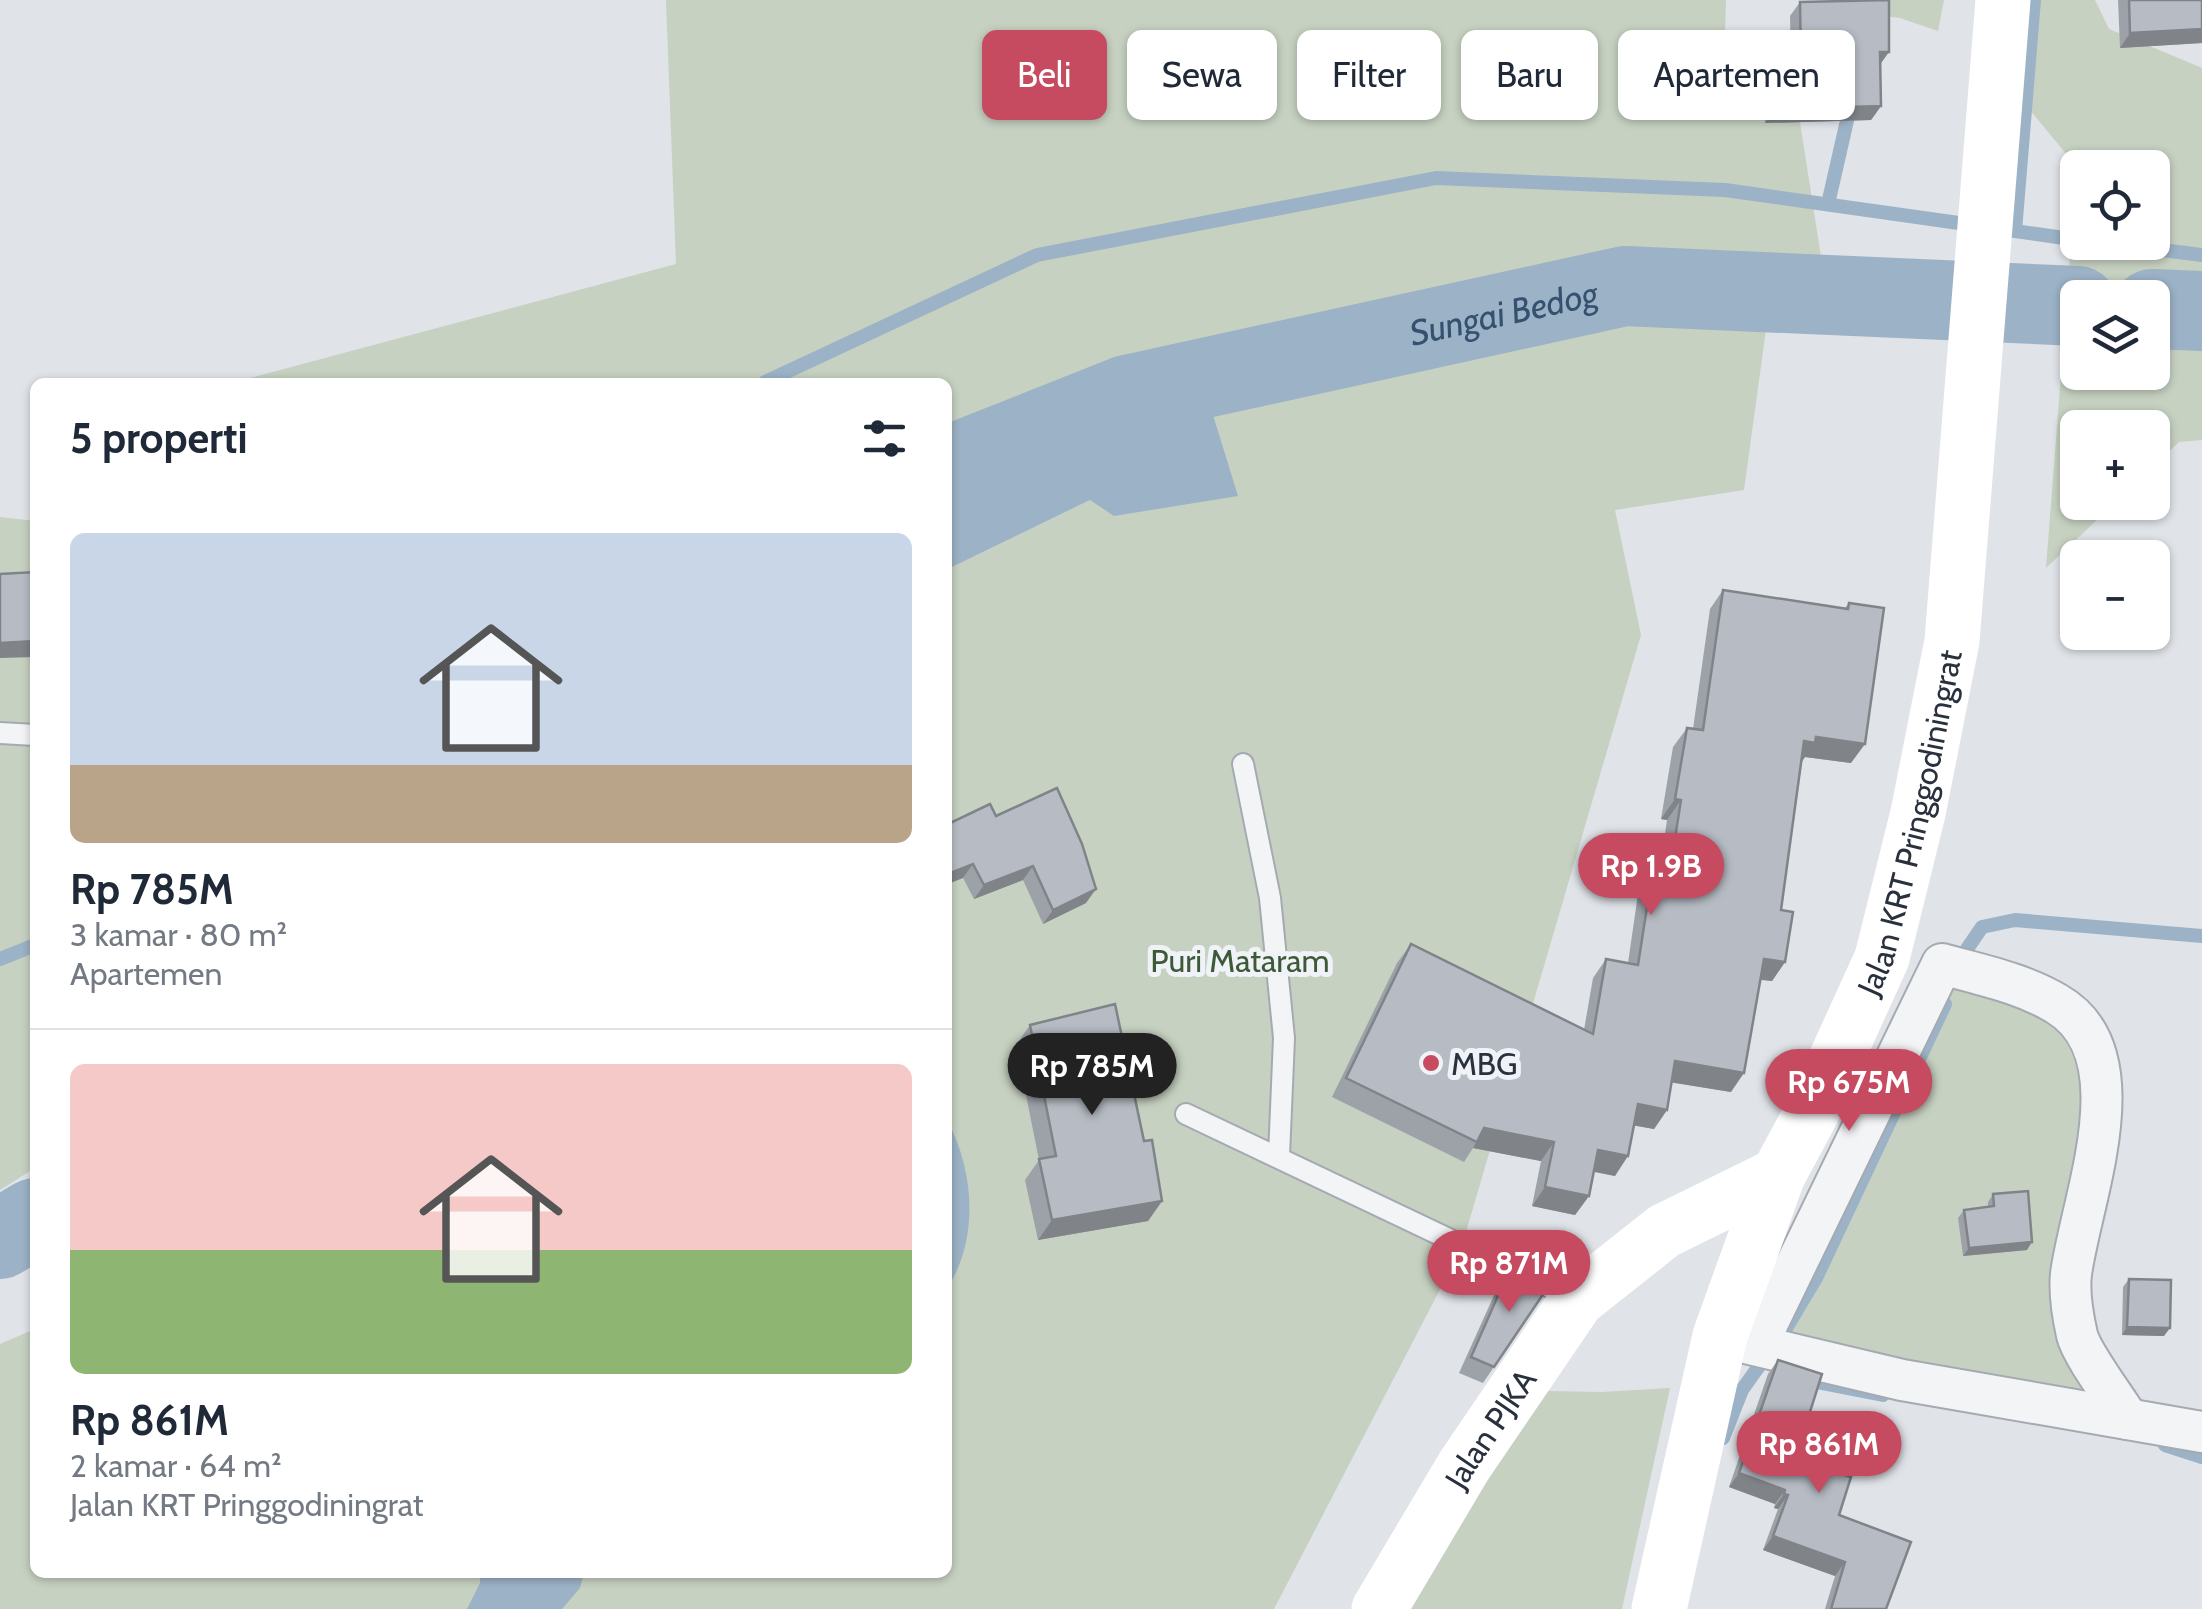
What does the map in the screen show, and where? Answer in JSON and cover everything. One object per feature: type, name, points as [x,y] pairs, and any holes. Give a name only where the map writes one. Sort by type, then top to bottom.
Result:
[{"type":"main road","name":"Jalan KRT Pringgodiningrat","points":[[1659,1609],[1738,1341],[1778,1175],[1813,1110],[1882,958],[1918,813],[1952,641],[2003,0]]},
{"type":"main road","name":"Jalan PJKA","points":[[1379,1609],[1464,1466],[1577,1300],[1664,1231],[1778,1175]]},
{"type":"street","points":[[2128,1419],[2078,1340],[2070,1280],[2103,1108],[2099,1067],[2086,1030],[2060,1005],[2014,984],[1942,964],[1738,1341],[1902,1380],[2202,1432]]},
{"type":"lane","points":[[0,733],[30,735]]},
{"type":"lane","points":[[1243,764],[1270,898],[1284,1038],[1279,1156]]},
{"type":"lane","points":[[1186,1114],[1577,1300]]},
{"type":"green space","name":"Puri Mataram","points":[[666,0],[1726,0],[1725,30],[1618,30],[1618,120],[1800,120],[1827,295],[1771,293],[1744,490],[1615,510],[1641,635],[1461,1249],[1274,1609],[0,1609],[0,1344],[30,1331],[30,1578],[952,1578],[952,567],[1090,500],[1196,360],[952,433],[952,378],[250,378],[676,264]]},
{"type":"green space","points":[[1878,0],[1944,0],[1938,31],[1877,15]]},
{"type":"green space","points":[[2033,0],[2095,0],[2109,29],[2202,68],[2202,440],[2179,442],[2170,451],[2170,410],[2060,410],[2060,520],[2097,520],[2076,540],[2060,540],[2060,555],[2046,568],[2060,387],[2060,390],[2170,390],[2170,280],[2068,280],[2070,260],[2170,260],[2170,150],[2063,150],[2020,98],[2035,28]]},
{"type":"green space","points":[[0,517],[30,520],[30,1171],[0,1190]]},
{"type":"green space","points":[[1935,977],[2055,1013],[2092,1051],[2070,1279],[2128,1419],[1767,1348]]},
{"type":"green space","points":[[1670,1388],[1622,1609],[1411,1609],[1517,1430],[1547,1391]]},
{"type":"water","points":[[1196,360],[1238,496],[1114,516],[1090,500],[952,567],[952,433]]},
{"type":"water","points":[[952,1130],[968,1183],[969,1204],[965,1247],[952,1279]]},
{"type":"water","points":[[480,1578],[583,1578],[580,1588],[562,1609],[467,1609]]},
{"type":"building","points":[[1889,0],[1889,52],[1880,52],[1881,106],[1855,107],[1855,30],[1801,30],[1800,2]]},
{"type":"building","points":[[2129,0],[2202,0],[2202,29],[2130,33]]},
{"type":"building","points":[[30,572],[30,641],[0,643],[0,574]]},
{"type":"building","points":[[1723,590],[1848,609],[1849,603],[1884,608],[1865,744],[1816,737],[1815,743],[1804,741],[1781,910],[1793,912],[1785,962],[1764,959],[1744,1073],[1675,1061],[1667,1110],[1638,1104],[1628,1156],[1598,1150],[1589,1196],[1545,1187],[1554,1142],[1484,1128],[1477,1142],[1346,1078],[1411,944],[1593,1034],[1606,959],[1638,965],[1652,875],[1669,877],[1681,800],[1675,799],[1687,728],[1703,730]]},
{"type":"building","points":[[1057,788],[1082,844],[1096,889],[1053,910],[1033,866],[984,885],[973,864],[952,872],[952,822],[990,804],[996,816]]},
{"type":"building","points":[[1115,1004],[1144,1141],[1152,1140],[1162,1201],[1052,1220],[1039,1159],[1056,1156],[1030,1025]]},
{"type":"building","points":[[2028,1191],[2032,1242],[1969,1248],[1964,1210],[1994,1206],[1993,1194]]},
{"type":"building","points":[[1511,1266],[1550,1284],[1494,1367],[1471,1357]]},
{"type":"building","points":[[2129,1279],[2171,1280],[2170,1328],[2127,1327]]},
{"type":"building","points":[[1778,1360],[1822,1374],[1795,1459],[1851,1477],[1839,1515],[1911,1542],[1886,1609],[1831,1609],[1845,1562],[1773,1536],[1788,1495],[1785,1490],[1739,1473]]},
{"type":"waterway","points":[[2015,231],[2034,0]]},
{"type":"waterway","points":[[1828,204],[1847,120]]},
{"type":"waterway","points":[[774,378],[1037,255],[1436,178],[1725,190],[1973,225]]},
{"type":"waterway","points":[[1994,228],[2060,237]]},
{"type":"waterway","points":[[2170,251],[2202,255]]},
{"type":"waterway","name":"Sungai Bedog","points":[[952,464],[1127,395],[1625,286],[2060,305]]},
{"type":"waterway","name":"Sungai Bedog","points":[[2170,310],[2202,311]]},
{"type":"waterway","points":[[1967,949],[1982,927],[2015,920],[2202,936]]},
{"type":"waterway","points":[[0,959],[30,947]]},
{"type":"waterway","points":[[1785,1330],[1816,1278],[1945,1004]]},
{"type":"waterway","name":"Sungai Bedog","points":[[0,1239],[30,1221]]},
{"type":"waterway","points":[[1723,1438],[1742,1390],[1769,1352]]},
{"type":"waterway","points":[[1801,1379],[1883,1395]]},
{"type":"waterway","points":[[2165,1445],[2202,1457]]},
{"type":"place","name":"MBG","points":[[1431,1063]]}]
